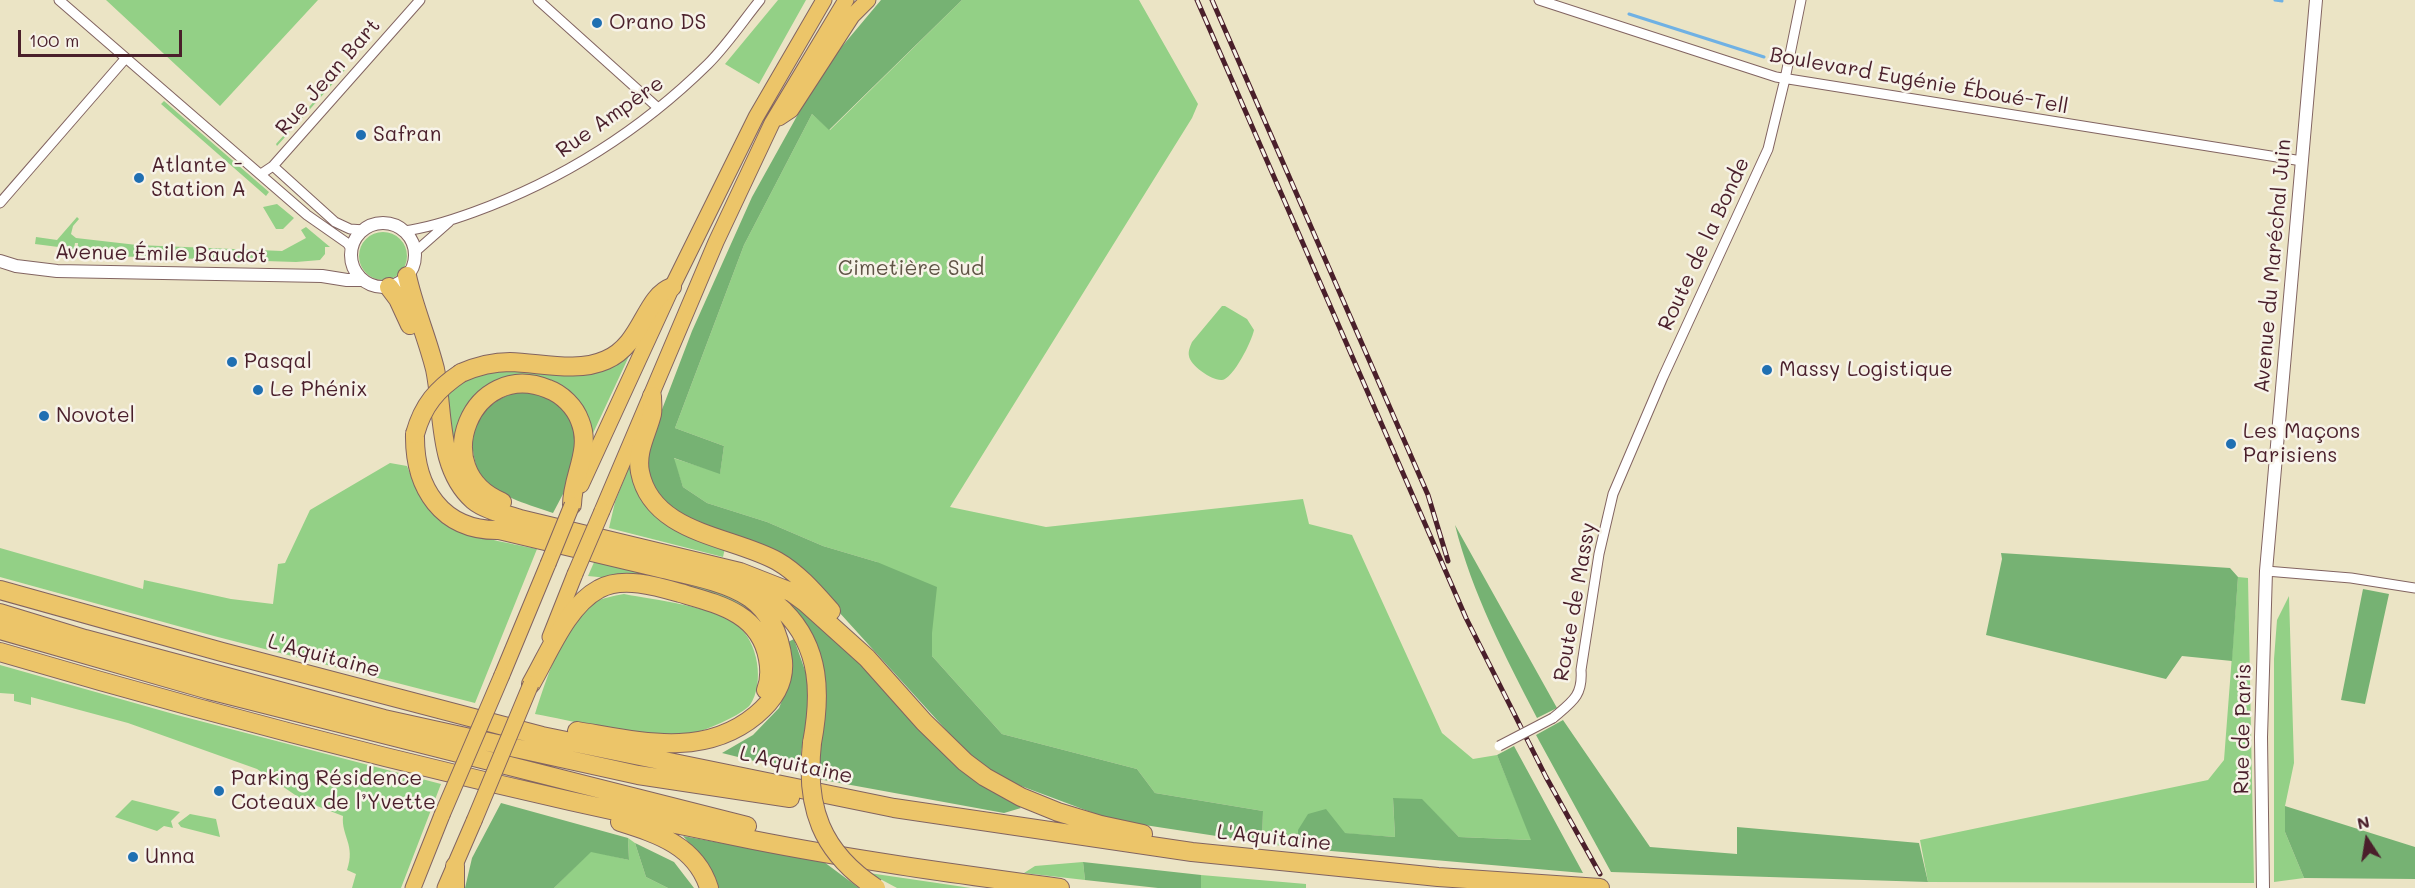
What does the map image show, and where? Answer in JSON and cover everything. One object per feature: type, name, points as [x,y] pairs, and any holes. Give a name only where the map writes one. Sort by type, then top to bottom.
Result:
[{"type":"highway","points":[[407,276],[410,294],[421,320],[434,366],[449,461],[458,481],[473,500],[496,512],[761,579],[791,592],[867,658],[924,722],[985,777],[1021,797],[1058,812],[1101,825],[1165,837],[1192,852]]},
{"type":"highway","points":[[388,286],[398,299],[408,319],[426,371],[433,438],[438,464],[446,484],[473,514],[499,530]]},
{"type":"highway","points":[[455,714],[471,711],[549,727],[671,745],[693,743],[728,734],[744,725],[774,697],[780,683],[783,666],[781,647],[775,627],[765,611],[749,598],[732,589],[682,574],[499,530],[483,530],[473,527],[455,519],[435,502],[421,482],[419,474],[415,451],[416,434],[427,404],[436,391],[461,372],[493,363],[585,366],[608,359],[627,346],[660,291],[672,286]]},
{"type":"highway","points":[[570,530],[549,518],[491,497],[482,490],[467,470],[463,460],[465,426],[480,403],[501,387],[529,383],[556,392],[573,409],[580,420],[584,452],[572,489],[572,505]]},
{"type":"highway","points":[[652,396],[652,412],[639,458],[640,472],[651,498],[661,510],[688,527],[750,549],[778,562],[814,592],[856,640],[867,658]]},
{"type":"highway","points":[[682,574],[692,572],[753,588],[771,598],[796,623],[813,658],[817,675],[817,716],[812,743],[811,787],[821,829],[838,856],[876,888]]},
{"type":"highway","points":[[531,684],[574,609],[587,596],[602,587],[623,583],[641,584],[669,589],[723,605],[738,612],[750,623],[761,636],[767,651],[770,670],[768,686],[755,716]]},
{"type":"highway","name":"L'Aquitaine","points":[[0,590],[542,736],[894,808],[1192,852],[1438,877],[1600,888]]},
{"type":"highway","points":[[0,613],[85,639],[384,719],[543,755],[638,775],[746,792],[845,806],[894,808]]},
{"type":"highway","points":[[0,630],[209,690],[698,815],[868,853],[926,869]]},
{"type":"highway","points":[[0,652],[205,710],[572,800],[755,840],[926,869],[1060,888]]},
{"type":"highway","points":[[572,800],[600,816],[664,837],[677,845],[691,856],[701,869],[709,888]]},
{"type":"highway","points":[[455,866],[455,888]]},
{"type":"main road","points":[[445,888],[716,242],[772,123],[846,0]]},
{"type":"main road","points":[[772,123],[791,110],[852,16],[868,0]]},
{"type":"main road","points":[[413,888],[441,815],[572,505],[672,286],[756,117],[823,1]]},
{"type":"street","points":[[59,0],[307,215],[347,243],[358,274],[363,280],[375,286],[388,286],[407,276],[413,265],[415,252],[411,240],[404,231],[384,224],[364,230],[350,229],[335,222],[273,166]]},
{"type":"street","name":"Rue Jean Bart","points":[[261,174],[273,166],[420,0]]},
{"type":"street","points":[[538,0],[657,107]]},
{"type":"street","name":"Rue Ampère","points":[[404,231],[450,221],[491,206],[562,173],[597,153],[657,107],[710,62],[760,0]]},
{"type":"street","name":"Boulevard Eugénie Éboué-Tell","points":[[1539,0],[1785,79],[2302,161]]},
{"type":"street","name":"Route de la Bonde","points":[[1613,494],[1651,403],[1768,149],[1801,0]]},
{"type":"street","name":"Avenue du Maréchal Juin","points":[[2266,571],[2316,0]]},
{"type":"street","points":[[0,203],[125,59]]},
{"type":"street","name":"Rue Ampère","points":[[415,252],[450,221]]},
{"type":"street","points":[[352,255],[356,238],[364,230]]},
{"type":"street","name":"Avenue Émile Baudot","points":[[322,276],[341,269],[352,255]]},
{"type":"street","name":"Avenue Émile Baudot","points":[[0,261],[16,266],[57,271],[322,276],[363,280]]},
{"type":"street","name":"Route de Massy","points":[[1499,746],[1553,718],[1574,700],[1582,686],[1581,670],[1597,566],[1613,494]]},
{"type":"street","points":[[2266,571],[2351,578],[2415,588]]},
{"type":"street","name":"Rue de Paris","points":[[2263,888],[2261,737],[2266,571]]},
{"type":"green space","points":[[106,0],[318,0],[220,106]]},
{"type":"green space","points":[[778,0],[806,0],[759,84],[725,64]]},
{"type":"green space","points":[[881,0],[962,0],[829,130],[812,114],[744,245],[675,428],[724,446],[720,474],[674,458],[683,487],[707,503],[767,522],[823,546],[877,562],[937,587],[932,656],[1002,734],[1137,769],[1155,793],[1263,811],[1262,843],[1112,820],[1005,780],[967,753],[828,600],[685,519],[651,488],[645,454],[692,331],[752,197],[807,98],[834,56]]},
{"type":"green space","name":"Cimetière Sud","points":[[962,0],[1139,0],[1198,104],[1192,118],[950,507],[1046,527],[1303,499],[1309,524],[1352,535],[1442,733],[1473,759],[1497,755],[1532,840],[1459,837],[1422,800],[1393,799],[1395,837],[1298,830],[1297,848],[1262,843],[1263,811],[1155,793],[1137,769],[1002,734],[932,656],[932,633],[877,562],[823,546],[767,522],[707,503],[683,487],[673,458],[720,473],[724,446],[675,428],[744,245],[812,114],[830,130]]},
{"type":"green space","points":[[344,68],[345,70],[277,146],[276,144]]},
{"type":"green space","points":[[164,101],[269,192],[266,196],[161,104]]},
{"type":"green space","points":[[277,204],[294,218],[283,229],[276,229],[263,207]]},
{"type":"green space","points":[[77,217],[79,219],[73,226],[71,234],[76,238],[137,245],[282,251],[306,238],[301,230],[306,227],[330,247],[325,247],[325,254],[320,260],[296,262],[77,255],[78,243],[75,243],[74,249],[35,244],[36,237],[57,240]]},
{"type":"green space","points":[[383,232],[400,239],[407,256],[400,273],[383,280],[366,273],[359,256],[366,239]]},
{"type":"green space","points":[[1222,306],[1247,319],[1254,330],[1236,367],[1226,378],[1218,380],[1202,372],[1193,364],[1190,360],[1189,349],[1192,342]]},
{"type":"green space","points":[[630,354],[588,444],[509,382],[458,441],[450,435],[445,393],[474,377],[496,372],[617,363]]},
{"type":"green space","points":[[524,391],[543,393],[564,408],[573,425],[576,450],[572,477],[553,513],[517,500],[492,487],[478,472],[476,464],[473,448],[474,436],[483,414],[500,399]]},
{"type":"green space","points":[[390,463],[407,466],[417,488],[429,505],[458,528],[475,535],[537,549],[475,703],[214,636],[0,577],[0,548],[143,589],[144,580],[231,599],[273,604],[278,564],[285,563],[310,510]]},
{"type":"green space","points":[[630,465],[637,487],[650,511],[679,532],[725,548],[723,557],[609,528],[615,502]]},
{"type":"green space","points":[[1455,525],[1557,708],[1537,718],[1501,648],[1480,600]]},
{"type":"green space","points":[[2001,553],[2230,568],[2238,577],[2232,661],[2182,656],[2166,679],[1986,635],[2002,559]]},
{"type":"green space","points":[[595,560],[700,587],[721,594],[750,610],[747,612],[638,581],[588,576]]},
{"type":"green space","points":[[2238,577],[2248,578],[2254,883],[1928,882],[1920,840],[2208,780],[2224,760]]},
{"type":"green space","points":[[2363,589],[2389,594],[2365,704],[2341,700]]},
{"type":"green space","points":[[772,592],[797,603],[861,665],[932,743],[987,788],[1009,797],[1021,808],[1004,813],[818,779],[824,694]]},
{"type":"green space","points":[[624,594],[699,608],[727,618],[737,625],[750,641],[757,663],[757,685],[750,705],[717,725],[680,735],[617,730],[535,714],[557,654],[573,624],[593,603]]},
{"type":"green space","points":[[2289,596],[2294,763],[2285,806],[2285,832],[2304,878],[2274,882],[2274,659],[2277,620]]},
{"type":"green space","points":[[794,639],[808,679],[807,716],[798,772],[722,753],[753,735],[779,708],[791,678],[786,643]]},
{"type":"green space","points":[[0,665],[177,715],[441,784],[401,888],[352,888],[356,874],[347,870],[350,854],[343,816],[304,801],[257,769],[128,723],[31,697],[31,705],[14,701],[14,694],[0,693]]},
{"type":"green space","points":[[1563,720],[1650,847],[1737,854],[1737,827],[1919,843],[1928,882],[1611,872],[1536,735]]},
{"type":"green space","points":[[1514,746],[1583,873],[1297,848],[1298,830],[1308,814],[1326,809],[1345,833],[1395,837],[1393,798],[1422,799],[1459,837],[1531,840],[1497,755]]},
{"type":"green space","points":[[132,800],[180,812],[171,821],[173,828],[164,826],[157,831],[115,817]]},
{"type":"green space","points":[[501,803],[628,838],[629,860],[591,852],[554,888],[465,888],[472,858]]},
{"type":"green space","points":[[2285,806],[2415,847],[2415,879],[2304,878],[2285,832]]},
{"type":"green space","points":[[190,814],[216,819],[220,837],[181,827],[178,823]]},
{"type":"green space","points":[[683,836],[824,862],[859,888],[718,888],[709,866]]},
{"type":"green space","points":[[628,838],[635,843],[646,877],[668,888],[554,888],[591,851],[629,860]]},
{"type":"green space","points":[[635,843],[674,862],[694,888],[668,888],[646,877]]},
{"type":"green space","points":[[1083,862],[1085,880],[1024,873],[1035,866]]},
{"type":"green space","points":[[1083,862],[1201,875],[1201,888],[1158,888],[1085,880]]},
{"type":"green space","points":[[869,873],[971,888],[897,888]]},
{"type":"green space","points":[[1201,875],[1306,884],[1306,888],[1201,888]]},
{"type":"waterway","points":[[2275,0],[2282,1]]},
{"type":"waterway","points":[[1629,14],[1764,57]]},
{"type":"railway","points":[[1197,0],[1466,618],[1546,777],[1600,874]]},
{"type":"railway","points":[[1212,0],[1428,495],[1448,561]]},
{"type":"place","name":"Orano DS","points":[[597,23]]},
{"type":"place","name":"Safran","points":[[361,135]]},
{"type":"place","name":"Atlante - Station A","points":[[139,178]]},
{"type":"place","name":"Pasqal","points":[[232,362]]},
{"type":"place","name":"Massy Logistique","points":[[1767,370]]},
{"type":"place","name":"Le Phénix","points":[[258,390]]},
{"type":"place","name":"Novotel","points":[[44,416]]},
{"type":"place","name":"Les Maçons Parisiens","points":[[2231,444]]},
{"type":"place","name":"Parking Résidence Coteaux de l’Yvette","points":[[219,791]]},
{"type":"place","name":"Unna","points":[[133,857]]}]
